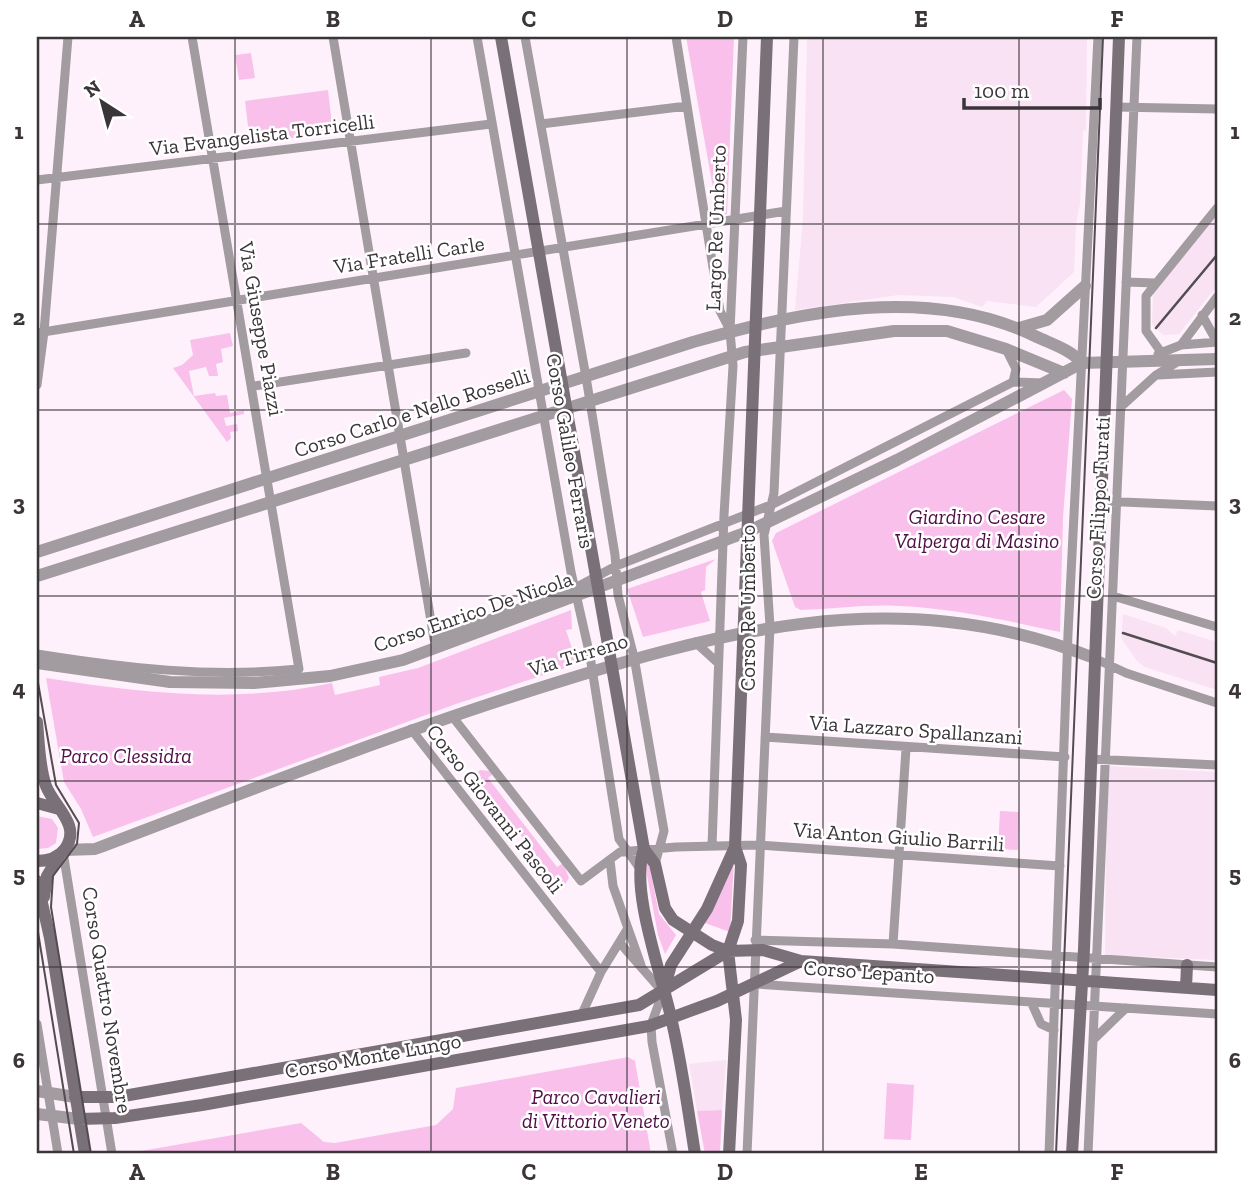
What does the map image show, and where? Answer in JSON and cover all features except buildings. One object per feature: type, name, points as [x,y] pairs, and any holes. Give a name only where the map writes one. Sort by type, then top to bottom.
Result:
[{"type":"main road","name":"Corso Galileo Ferraris","points":[[500,37],[645,849]]},
{"type":"main road","name":"Largo Re Umberto","points":[[756,325],[767,37]]},
{"type":"main road","name":"Corso Filippo Turati","points":[[1072,1154],[1081,1006],[1119,37]]},
{"type":"main road","name":"Corso Re Umberto","points":[[735,847],[756,325]]},
{"type":"main road","points":[[37,722],[46,785],[68,820],[71,832],[65,852],[37,861]]},
{"type":"main road","points":[[37,803],[60,809]]},
{"type":"main road","points":[[663,992],[671,965],[693,933],[735,847]]},
{"type":"main road","points":[[729,1154],[736,1020],[728,951],[738,921],[741,865],[735,847]]},
{"type":"main road","points":[[645,849],[655,863],[667,913],[693,933],[728,951],[756,945]]},
{"type":"main road","points":[[645,849],[638,866],[663,992],[672,1019],[695,1154]]},
{"type":"main road","name":"Corso Quattro Novembre","points":[[43,905],[47,876],[65,852]]},
{"type":"main road","name":"Corso Quattro Novembre","points":[[37,881],[85,1154]]},
{"type":"main road","name":"Corso Lepanto","points":[[756,945],[801,961],[1217,990]]},
{"type":"main road","name":"Corso Monte Lungo","points":[[75,1097],[101,1098],[639,1005],[728,951]]},
{"type":"main road","name":"Corso Lepanto","points":[[754,984],[780,968],[801,961]]},
{"type":"main road","points":[[1186,988],[1188,965]]},
{"type":"main road","name":"Corso Monte Lungo","points":[[79,1119],[107,1119],[202,1105],[652,1025],[754,984]]},
{"type":"street","points":[[37,385],[40,333],[58,177],[68,37]]},
{"type":"street","name":"Via Giuseppe Piazzi","points":[[37,653],[106,666],[170,672],[255,674],[299,669],[254,386],[192,37]]},
{"type":"street","points":[[333,37],[404,459]]},
{"type":"street","name":"Corso Galileo Ferraris","points":[[477,37],[578,592],[619,839],[638,866]]},
{"type":"street","name":"Corso Galileo Ferraris","points":[[525,37],[586,377],[617,583],[634,657],[664,831],[655,863]]},
{"type":"street","name":"Largo Re Umberto","points":[[676,37],[720,311],[730,331]]},
{"type":"street","name":"Largo Re Umberto","points":[[730,331],[743,37]]},
{"type":"street","points":[[783,320],[794,37]]},
{"type":"street","name":"Corso Filippo Turati","points":[[1049,1154],[1068,648],[1098,37]]},
{"type":"street","name":"Corso Filippo Turati","points":[[1088,1154],[1094,1006],[1099,959],[1137,37]]},
{"type":"street","points":[[541,124],[687,106]]},
{"type":"street","points":[[1116,107],[1217,109]]},
{"type":"street","name":"Via Evangelista Torricelli","points":[[37,180],[491,124]]},
{"type":"street","points":[[1161,352],[1145,327],[1146,296],[1217,208]]},
{"type":"street","name":"Via Fratelli Carle","points":[[40,333],[373,277],[705,226],[760,213],[786,211]]},
{"type":"street","points":[[1126,282],[1156,283]]},
{"type":"street","points":[[1019,328],[1047,320],[1085,286]]},
{"type":"street","points":[[1181,345],[1217,297]]},
{"type":"street","name":"Corso Carlo e Nello Rosselli","points":[[37,552],[268,481],[730,331],[783,320],[880,308],[926,306],[955,309],[1019,328],[1072,353],[1082,363]]},
{"type":"street","points":[[1145,362],[1161,352],[1181,345],[1217,342],[1202,315]]},
{"type":"street","name":"Corso Re Umberto","points":[[756,945],[758,845],[770,626],[765,524],[773,504],[783,320]]},
{"type":"street","name":"Corso Carlo e Nello Rosselli","points":[[37,576],[755,350],[921,330],[947,331],[1006,349],[1064,373]]},
{"type":"street","name":"Corso Re Umberto","points":[[712,846],[733,355],[730,331]]},
{"type":"street","points":[[1006,349],[1016,369],[1013,382]]},
{"type":"street","points":[[254,386],[466,353]]},
{"type":"street","points":[[1064,373],[1082,363],[1217,359]]},
{"type":"street","points":[[1123,405],[1156,375],[1182,360]]},
{"type":"street","points":[[1145,362],[1177,374]]},
{"type":"street","points":[[1156,375],[1217,372]]},
{"type":"street","name":"Corso Enrico De Nicola","points":[[596,583],[617,583],[765,524],[1064,373]]},
{"type":"street","name":"Corso Enrico De Nicola","points":[[37,663],[170,682],[288,681],[403,660],[578,592],[596,583],[616,566],[773,504],[1013,382],[1045,383]]},
{"type":"street","name":"Corso Enrico De Nicola","points":[[404,459],[434,639],[578,592]]},
{"type":"street","points":[[1099,501],[1217,506]]},
{"type":"street","points":[[1113,596],[1217,627]]},
{"type":"street","name":"Via Tirreno","points":[[65,852],[95,849],[411,729],[634,657],[770,626],[863,618],[913,619],[967,625],[1068,648],[1217,703]]},
{"type":"street","name":"Corso Re Umberto","points":[[695,642],[718,663]]},
{"type":"street","name":"Corso Giovanni Pascoli","points":[[452,716],[571,872],[584,881],[610,860]]},
{"type":"street","name":"Corso Giovanni Pascoli","points":[[411,729],[601,972]]},
{"type":"street","name":"Via Lazzaro Spallanzani","points":[[765,737],[906,749],[1065,757]]},
{"type":"street","points":[[893,944],[906,749]]},
{"type":"street","points":[[1090,759],[1217,765]]},
{"type":"street","name":"Via Anton Giulio Barrili","points":[[627,850],[758,845],[1060,866]]},
{"type":"street","points":[[627,850],[610,860],[613,886],[641,965]]},
{"type":"street","name":"Corso Quattro Novembre","points":[[65,852],[101,1098],[112,1154]]},
{"type":"street","points":[[581,1016],[601,972],[628,928]]},
{"type":"street","points":[[620,943],[663,992],[652,1025],[673,1154]]},
{"type":"street","name":"Corso Lepanto","points":[[756,945],[893,944],[1217,967]]},
{"type":"street","points":[[747,1154],[756,945]]},
{"type":"street","name":"Corso Lepanto","points":[[754,984],[1217,1014]]},
{"type":"street","points":[[1031,1004],[1041,1024],[1054,1030]]},
{"type":"street","points":[[1093,1041],[1126,1009]]},
{"type":"street","points":[[37,1024],[42,1092],[52,1116],[58,1154]]},
{"type":"street","points":[[42,1092],[75,1097]]},
{"type":"street","points":[[37,1114],[79,1119]]},
{"type":"street","points":[[1072,1154],[1094,1154]]},
{"type":"shaded area","points":[[807,37],[1087,37],[1086,130],[1083,131],[1074,272],[1036,307],[987,301],[982,307],[953,297],[898,295],[795,310],[803,218]]},
{"type":"shaded area","points":[[1217,214],[1217,286],[1179,334],[1163,335],[1152,324],[1153,292]]},
{"type":"shaded area","points":[[1123,614],[1166,628],[1175,636],[1178,630],[1217,642],[1217,690],[1145,667],[1137,661],[1121,638]]},
{"type":"shaded area","points":[[1107,766],[1217,772],[1217,960],[1105,955]]},
{"type":"shaded area","points":[[726,1060],[722,1110],[697,1111],[689,1064]]},
{"type":"green space","points":[[686,37],[734,37],[727,214],[718,216]]},
{"type":"green space","points":[[251,53],[255,78],[239,80],[235,55]]},
{"type":"green space","points":[[328,90],[333,133],[250,143],[245,101]]},
{"type":"green space","points":[[230,333],[233,346],[221,349],[223,362],[216,364],[218,376],[209,376],[206,367],[189,371],[194,396],[215,393],[216,396],[227,395],[230,413],[244,410],[244,414],[224,418],[226,426],[237,424],[238,431],[230,432],[231,438],[227,442],[173,368],[182,365],[193,355],[190,340]]},
{"type":"green space","name":"Giardino Cesare Valperga di Masino","points":[[1064,390],[1072,399],[1063,518],[1060,632],[920,607],[874,606],[801,610],[795,607],[772,541],[776,533]]},
{"type":"green space","points":[[716,559],[706,567],[705,590],[701,592],[710,621],[643,637],[627,589]]},
{"type":"green space","name":"Parco Clessidra","points":[[571,610],[572,629],[566,630],[577,664],[456,704],[93,837],[81,809],[64,782],[46,678],[154,692],[225,695],[332,683],[335,695],[380,685],[379,677],[418,668]]},
{"type":"green space","points":[[480,770],[493,774],[488,778],[557,867],[563,863],[569,878],[564,886],[555,886],[546,880],[544,877],[549,872],[481,784],[475,788],[473,777]]},
{"type":"green space","points":[[1000,811],[1019,812],[1018,850],[998,849]]},
{"type":"green space","points":[[37,816],[52,819],[58,828],[56,843],[48,848],[37,849]]},
{"type":"green space","points":[[648,858],[659,914],[676,935],[665,954],[658,935],[644,859]]},
{"type":"green space","points":[[734,860],[730,932],[705,923]]},
{"type":"green space","name":"Parco Cavalieri di Vittorio Veneto","points":[[628,1057],[635,1061],[651,1154],[141,1154],[141,1151],[301,1123],[324,1142],[335,1143],[436,1125],[453,1109],[456,1088]]},
{"type":"green space","points":[[887,1083],[914,1085],[911,1140],[884,1139]]},
{"type":"green space","points":[[722,1110],[720,1154],[705,1154],[697,1111]]},
{"type":"tram line","points":[[1056,1154],[1103,37]]},
{"type":"tram line","points":[[37,677],[56,785],[79,823],[77,844],[53,876],[51,907],[91,1154]]},
{"type":"tram line","points":[[37,926],[74,1154]]},
{"type":"railway","points":[[1156,328],[1217,255]]},
{"type":"railway","points":[[1123,633],[1217,663]]}]
